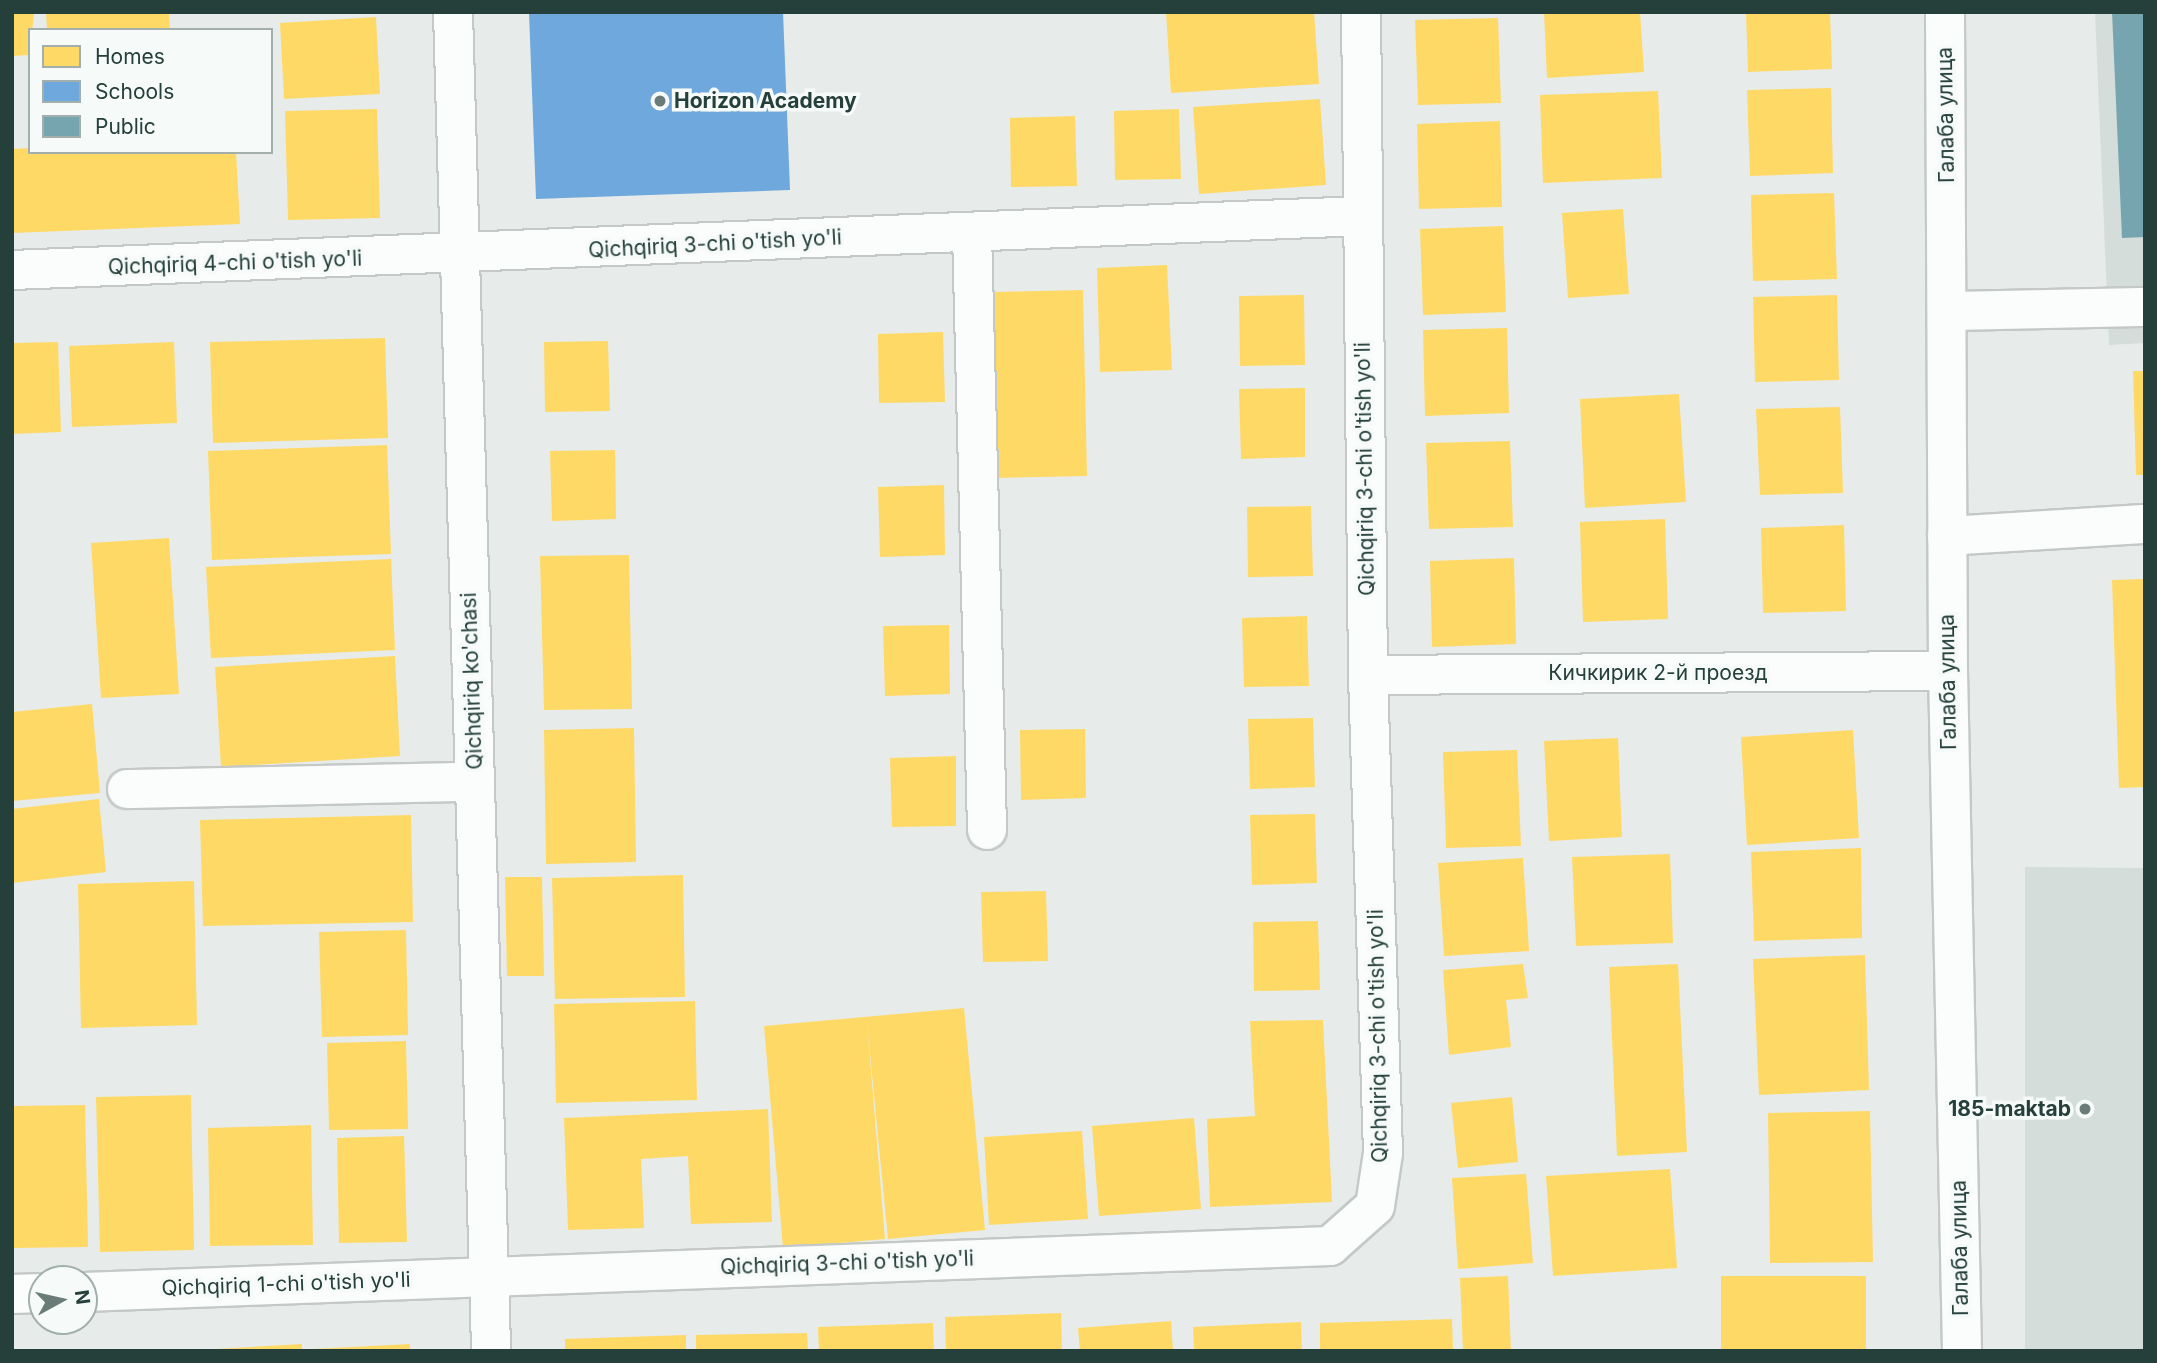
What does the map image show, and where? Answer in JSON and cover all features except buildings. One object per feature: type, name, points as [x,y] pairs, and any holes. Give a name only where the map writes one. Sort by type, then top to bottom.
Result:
[{"type":"street","name":"Qichqiriq ko'chasi","points":[[453,12],[491,1351]]},
{"type":"street","name":"Qichqiriq 3-chi o'tish yo'li","points":[[489,1277],[1330,1245],[1375,1206],[1383,1153],[1368,676],[1361,12]]},
{"type":"street","name":"Галаба улица","points":[[1945,12],[1948,671],[1962,1351]]},
{"type":"street","name":"Qichqiriq 3-chi o'tish yo'li","points":[[458,256],[1362,216]]},
{"type":"street","points":[[972,232],[987,830]]},
{"type":"street","name":"Qichqiriq 4-chi o'tish yo'li","points":[[12,270],[458,256]]},
{"type":"street","points":[[1948,311],[2145,307]]},
{"type":"street","points":[[1947,536],[2145,524]]},
{"type":"street","name":"Кичкирик 2-й проезд","points":[[1368,676],[1948,671]]},
{"type":"street","points":[[127,789],[475,782]]},
{"type":"street","name":"Qichqiriq 1-chi o'tish yo'li","points":[[98,1291],[489,1277]]},
{"type":"shaded area","points":[[2095,12],[2145,12],[2145,343],[2109,345]]},
{"type":"shaded area","name":"185-maktab","points":[[2025,867],[2145,868],[2145,1351],[2025,1351]]},
{"type":"place","name":"Horizon Academy","points":[[660,101]]},
{"type":"place","name":"185-maktab","points":[[2085,1109]]}]
